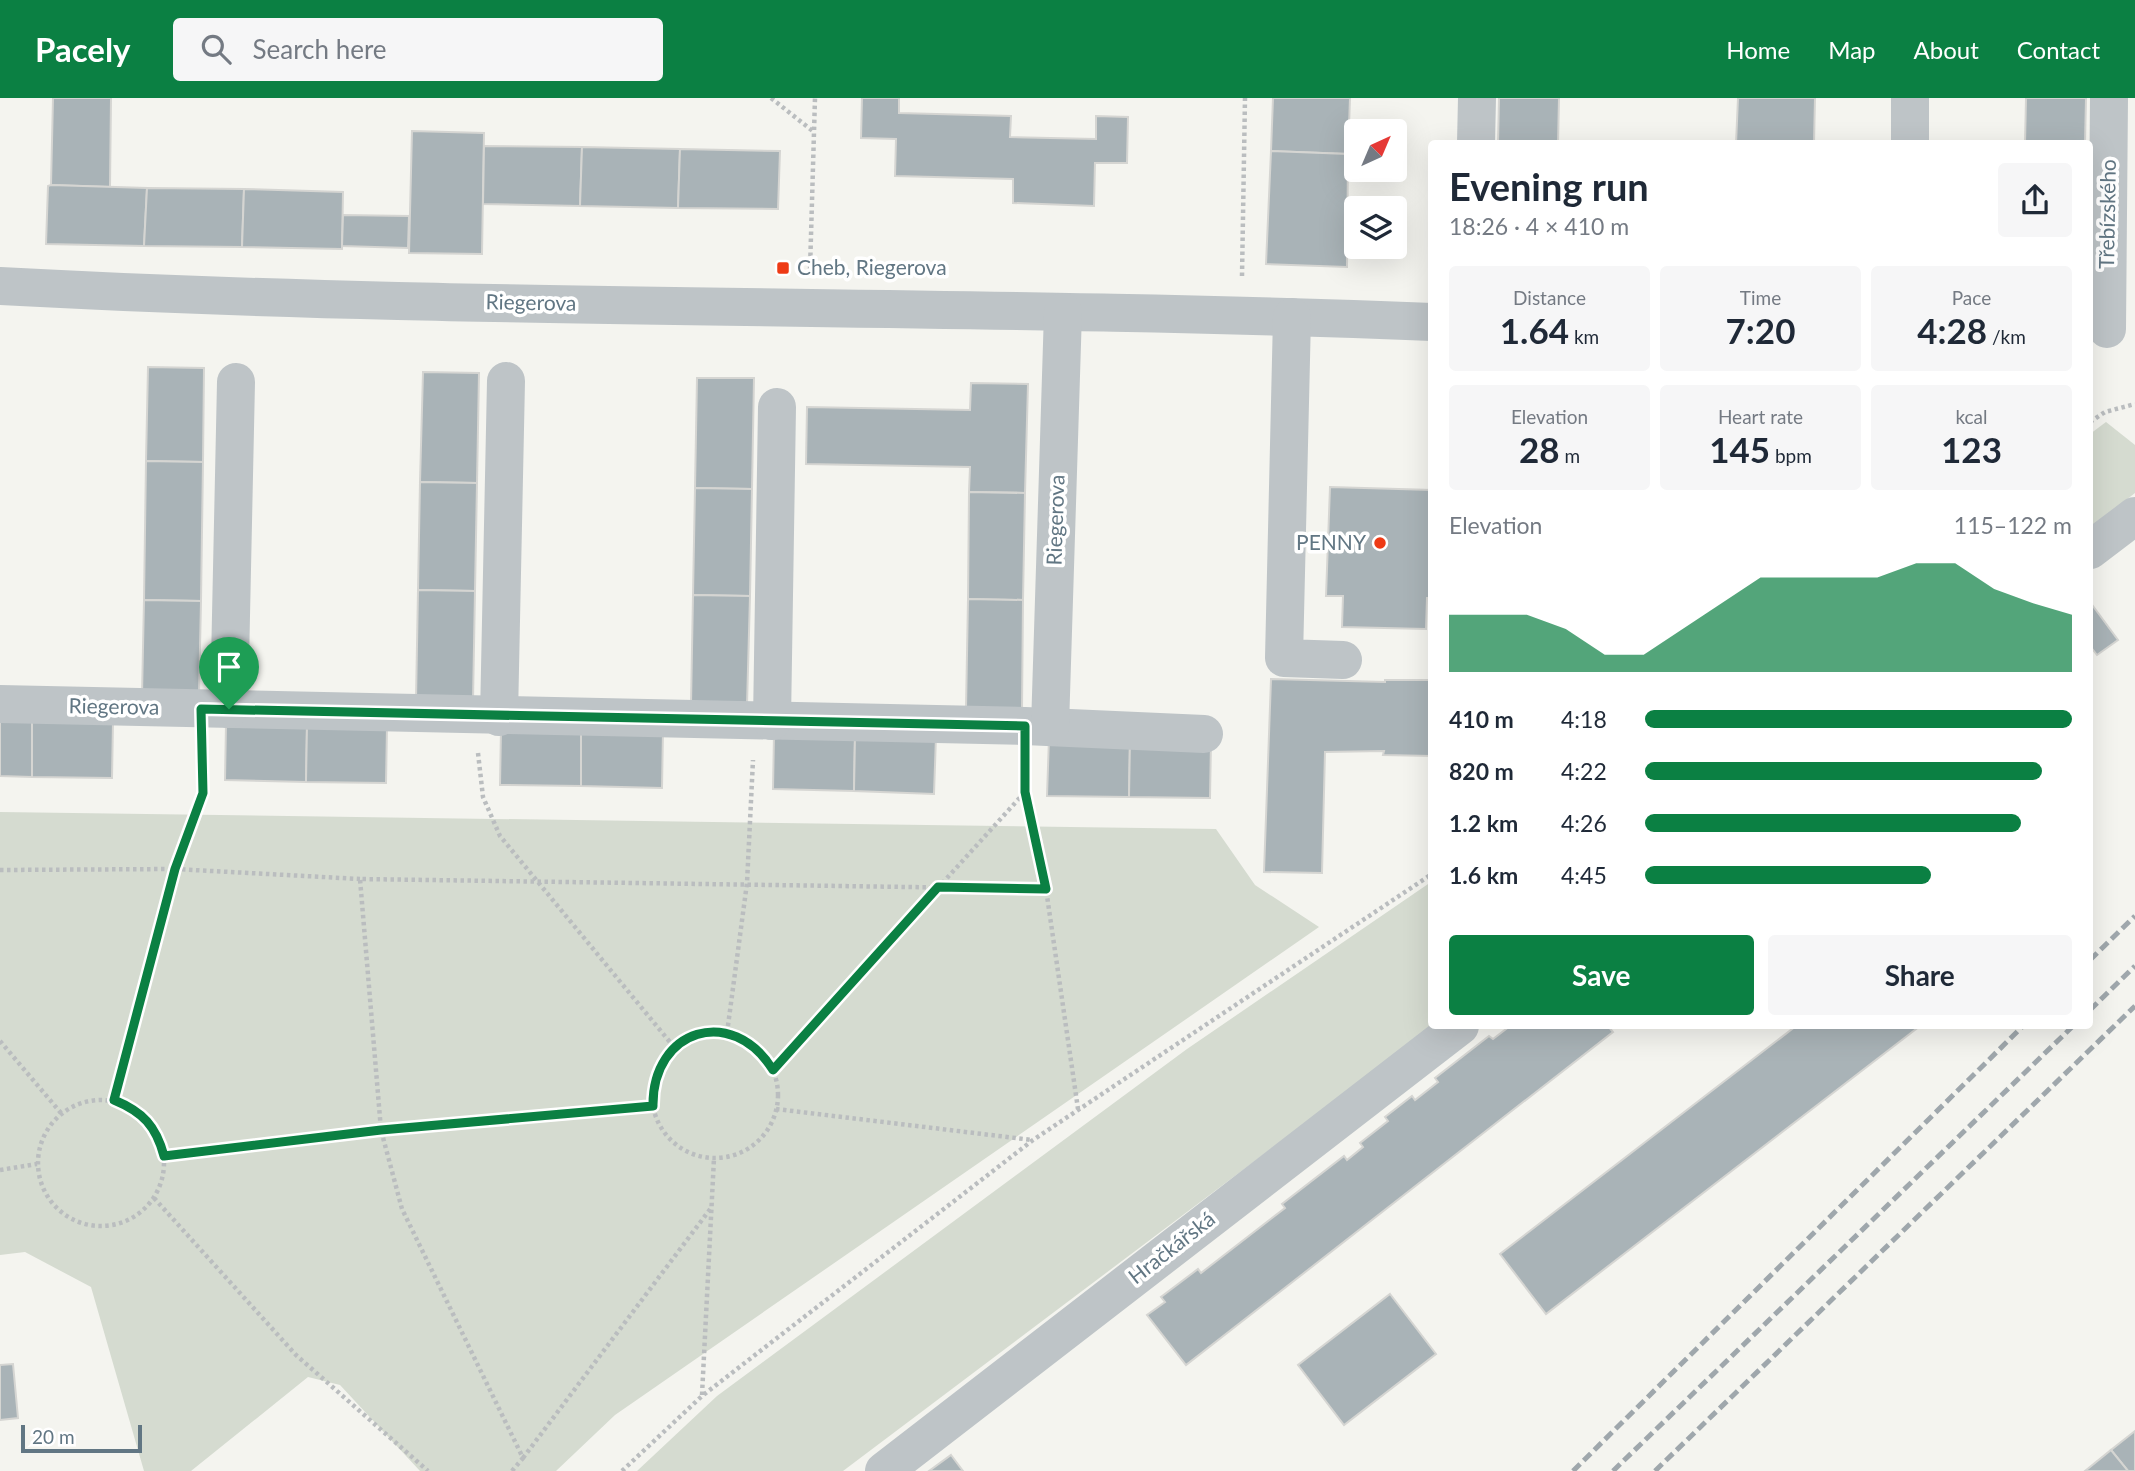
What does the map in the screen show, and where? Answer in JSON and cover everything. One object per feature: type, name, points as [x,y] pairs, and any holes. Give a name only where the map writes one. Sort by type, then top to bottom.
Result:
[{"type":"street","points":[[1476,140],[1477,98]]},
{"type":"street","points":[[1910,98],[1910,140]]},
{"type":"street","name":"Třebízského","points":[[2109,98],[2111,326]]},
{"type":"street","name":"Riegerova","points":[[0,286],[265,299],[1241,315],[1428,322]]},
{"type":"street","name":"Riegerova","points":[[1038,727],[1063,312]]},
{"type":"street","points":[[1292,317],[1284,658],[1343,660]]},
{"type":"street","points":[[487,716],[506,381]]},
{"type":"street","points":[[215,709],[236,382]]},
{"type":"street","points":[[763,721],[777,407]]},
{"type":"street","points":[[2093,548],[2135,516]]},
{"type":"street","name":"Riegerova","points":[[0,704],[1038,727],[1204,734]]},
{"type":"street","name":"Hračkářská","points":[[884,1471],[1456,1029]]},
{"type":"path","points":[[771,98],[814,132]]},
{"type":"path","points":[[809,309],[815,98]]},
{"type":"path","points":[[1241,315],[1245,98]]},
{"type":"path","points":[[2093,420],[2105,412],[2135,404]]},
{"type":"path","points":[[114,1100],[175,869],[203,793],[215,709]]},
{"type":"path","points":[[487,716],[483,797],[500,836],[674,1046]]},
{"type":"path","points":[[727,1033],[747,883],[763,721]]},
{"type":"path","points":[[1038,727],[1025,792],[1046,889],[1079,1109]]},
{"type":"path","points":[[773,1070],[1025,792]]},
{"type":"path","points":[[0,870],[175,869],[360,879],[1046,889]]},
{"type":"path","points":[[622,1471],[702,1396],[1033,1140],[1428,877]]},
{"type":"path","points":[[360,879],[381,1130],[402,1209],[523,1458]]},
{"type":"path","points":[[709,1032],[727,1033],[746,1040],[762,1053],[773,1070],[778,1089],[776,1109],[768,1129],[754,1145],[735,1154],[714,1158],[692,1154],[674,1143],[660,1126],[653,1106],[652,1084],[660,1063],[674,1046],[690,1036],[709,1032]]},
{"type":"path","points":[[0,1041],[61,1113]]},
{"type":"path","points":[[114,1100],[133,1108],[149,1120],[159,1137],[164,1156],[163,1179],[154,1198],[140,1213],[123,1223],[103,1226],[83,1224],[65,1216],[51,1202],[41,1184],[37,1164],[40,1145],[48,1127],[61,1113],[87,1101],[114,1100]]},
{"type":"path","points":[[164,1156],[381,1130],[653,1106]]},
{"type":"path","points":[[776,1109],[1033,1140]]},
{"type":"path","points":[[702,1396],[714,1158]]},
{"type":"path","points":[[0,1170],[37,1164]]},
{"type":"path","points":[[154,1198],[296,1355],[428,1471]]},
{"type":"path","points":[[512,1471],[711,1208]]},
{"type":"shaded area","points":[[2106,422],[2135,445],[2135,493],[2093,526],[2093,432]]},
{"type":"shaded area","points":[[0,812],[1216,829],[1255,885],[1319,927],[615,1415],[556,1471],[420,1471],[340,1385],[308,1377],[191,1471],[144,1471],[91,1287],[25,1252],[0,1255]]},
{"type":"shaded area","points":[[1428,884],[1430,1029],[843,1471],[637,1471],[717,1396],[1187,1049]]},
{"type":"building","points":[[53,98],[111,98],[110,187],[51,185]]},
{"type":"building","points":[[862,98],[899,98],[899,113],[1011,116],[1010,137],[1096,139],[1096,116],[1128,117],[1127,163],[1095,163],[1094,206],[1013,203],[1013,179],[895,176],[896,139],[861,138]]},
{"type":"building","points":[[1273,98],[1350,98],[1349,119],[1344,119],[1344,154],[1271,151]]},
{"type":"building","points":[[1499,98],[1559,98],[1558,140],[1498,140]]},
{"type":"building","points":[[1738,98],[1815,98],[1814,140],[1736,140]]},
{"type":"building","points":[[2026,98],[2086,98],[2085,140],[2025,140]]},
{"type":"building","points":[[412,131],[484,133],[482,254],[409,253]]},
{"type":"building","points":[[484,146],[582,147],[580,206],[483,204]]},
{"type":"building","points":[[582,147],[680,149],[678,208],[580,206]]},
{"type":"building","points":[[680,149],[780,151],[778,209],[678,208]]},
{"type":"building","points":[[1271,151],[1344,154],[1344,182],[1348,182],[1348,196],[1344,196],[1344,259],[1347,259],[1347,267],[1266,264]]},
{"type":"building","points":[[48,186],[147,188],[144,246],[46,244]]},
{"type":"building","points":[[147,188],[244,189],[242,247],[144,246]]},
{"type":"building","points":[[244,189],[343,192],[342,249],[242,247]]},
{"type":"building","points":[[343,215],[409,216],[408,248],[342,246]]},
{"type":"building","points":[[148,367],[204,368],[203,462],[146,461]]},
{"type":"building","points":[[423,372],[479,373],[477,483],[420,482]]},
{"type":"building","points":[[697,378],[754,378],[752,489],[695,488]]},
{"type":"building","points":[[971,383],[1028,384],[1025,493],[969,492],[970,467],[806,464],[807,407],[970,410]]},
{"type":"building","points":[[146,461],[203,462],[201,601],[144,600]]},
{"type":"building","points":[[420,482],[477,483],[475,591],[418,590]]},
{"type":"building","name":"PENNY","points":[[1330,487],[1428,490],[1426,629],[1342,627],[1343,596],[1326,596]]},
{"type":"building","points":[[695,488],[752,489],[750,596],[693,595]]},
{"type":"building","points":[[969,492],[1025,493],[1023,600],[968,599]]},
{"type":"building","points":[[418,590],[475,591],[473,701],[416,700]]},
{"type":"building","points":[[693,595],[750,596],[747,705],[691,704]]},
{"type":"building","points":[[968,599],[1023,600],[1022,710],[966,709]]},
{"type":"building","points":[[144,600],[201,601],[199,695],[142,695]]},
{"type":"building","points":[[2093,606],[2118,640],[2097,655],[2093,650]]},
{"type":"building","points":[[1271,679],[1385,682],[1428,680],[1428,756],[1383,755],[1384,751],[1325,752],[1322,873],[1264,872]]},
{"type":"building","points":[[0,720],[32,720],[32,777],[0,776]]},
{"type":"building","points":[[32,720],[113,722],[112,778],[32,777]]},
{"type":"building","points":[[226,724],[307,725],[306,782],[225,780]]},
{"type":"building","points":[[307,725],[387,727],[386,783],[306,782]]},
{"type":"building","points":[[501,729],[581,730],[581,786],[500,785]]},
{"type":"building","points":[[581,730],[663,731],[662,788],[581,786]]},
{"type":"building","points":[[774,734],[855,735],[854,791],[773,789]]},
{"type":"building","points":[[855,735],[936,736],[934,794],[854,791]]},
{"type":"building","points":[[1049,738],[1130,740],[1129,797],[1047,796]]},
{"type":"building","points":[[1130,740],[1211,742],[1210,798],[1129,797]]},
{"type":"building","points":[[1506,1029],[1610,1029],[1613,1032],[1186,1365],[1147,1315],[1165,1302],[1161,1297],[1198,1269],[1201,1273],[1285,1208],[1282,1204],[1344,1156],[1347,1160],[1363,1147],[1360,1143],[1388,1121],[1385,1117],[1412,1096],[1415,1100],[1438,1082],[1435,1078],[1489,1036],[1493,1039]]},
{"type":"building","points":[[1792,1029],[1916,1029],[1546,1314],[1500,1254]]},
{"type":"building","points":[[1390,1294],[1436,1354],[1344,1425],[1298,1365]]},
{"type":"building","points":[[13,1364],[18,1418],[0,1420],[0,1365]]},
{"type":"building","points":[[2135,1431],[2135,1471],[2128,1471],[2111,1450]]},
{"type":"building","points":[[2111,1450],[2128,1471],[2085,1471]]},
{"type":"building","points":[[951,1455],[963,1471],[929,1471]]},
{"type":"railway","points":[[2093,957],[2135,916]]},
{"type":"railway","points":[[2093,1007],[2135,966]]},
{"type":"railway","points":[[1655,1471],[2135,1006]]},
{"type":"railway","points":[[1573,1471],[2020,1029]]},
{"type":"railway","points":[[1613,1471],[2070,1029]]},
{"type":"place","name":"Cheb, Riegerova","points":[[783,268]]},
{"type":"place","name":"PENNY","points":[[1380,543]]},
{"type":"route","points":[[201,709],[229,709],[499,717],[1025,726],[1025,792],[1046,889],[938,887],[773,1070],[762,1053],[746,1040],[727,1033],[709,1032],[690,1036],[674,1046],[660,1063],[652,1084],[653,1106],[381,1130],[164,1156],[159,1137],[149,1120],[133,1108],[114,1100],[175,869],[203,793],[201,709]]}]
